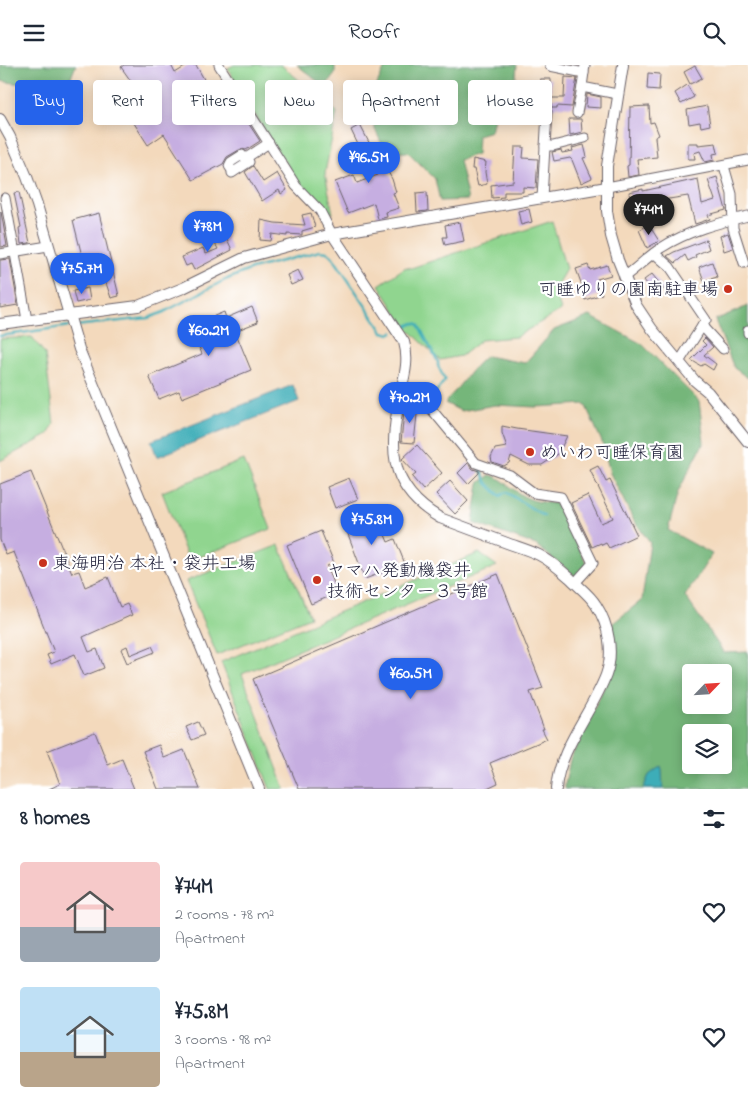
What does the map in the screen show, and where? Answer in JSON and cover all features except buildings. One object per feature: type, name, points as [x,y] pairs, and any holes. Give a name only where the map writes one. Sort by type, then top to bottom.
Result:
[{"type":"street","points":[[219,65],[296,187],[320,211],[332,234],[404,342],[407,351],[407,364],[394,425],[393,454],[398,470],[414,498],[424,509],[440,518],[540,555],[575,583],[596,605],[602,617],[608,639],[610,658],[606,675],[563,760],[557,775],[556,789]]},
{"type":"street","points":[[623,65],[607,166],[606,211],[611,236],[624,277],[636,305],[652,329],[695,381],[708,392],[747,438]]},
{"type":"street","points":[[550,66],[585,69],[577,113]]},
{"type":"street","points":[[582,87],[618,93]]},
{"type":"street","points":[[0,119],[10,137],[37,205],[79,349],[259,789]]},
{"type":"street","points":[[542,198],[547,125]]},
{"type":"street","points":[[545,146],[585,138]]},
{"type":"street","points":[[232,173],[229,166],[231,162],[242,155],[244,159],[269,143]]},
{"type":"street","points":[[0,324],[138,306],[183,288],[244,258],[332,234],[607,187],[748,160]]},
{"type":"street","points":[[724,166],[732,194],[733,228],[744,263]]},
{"type":"street","points":[[5,198],[26,320]]},
{"type":"street","points":[[624,277],[676,238],[732,219],[748,216]]},
{"type":"street","points":[[0,254],[48,246]]},
{"type":"street","points":[[654,253],[670,267],[706,319],[679,362]]},
{"type":"street","points":[[702,325],[723,349]]},
{"type":"street","points":[[402,386],[423,399],[476,463],[510,475],[534,493],[561,497],[593,563],[575,583]]},
{"type":"green space","points":[[0,65],[76,65],[70,80],[15,80],[15,83],[1,81]]},
{"type":"green space","points":[[234,65],[281,65],[299,80],[265,80],[265,125],[333,125],[333,109],[337,112],[325,173],[333,214],[308,196],[255,115],[255,80],[234,80],[228,68]]},
{"type":"green space","points":[[297,65],[335,65],[335,74],[330,80],[316,80]]},
{"type":"green space","points":[[386,65],[517,65],[516,80],[468,80],[468,125],[492,125],[491,131],[478,135],[477,154],[459,160],[468,200],[440,201],[435,179],[408,152],[386,153],[373,125],[458,125],[458,80],[379,80]]},
{"type":"green space","points":[[552,221],[566,269],[554,290],[561,310],[516,337],[481,340],[461,356],[440,360],[404,325],[379,285],[406,267],[411,268]]},
{"type":"green space","points":[[748,306],[748,378],[734,368],[715,320]]},
{"type":"green space","points":[[590,316],[642,344],[699,401],[704,442],[678,492],[668,530],[712,554],[685,596],[724,653],[748,652],[748,789],[565,789],[570,760],[614,666],[612,624],[642,600],[650,543],[633,519],[610,473],[602,442],[585,404],[536,407],[495,405],[461,411],[445,403],[477,364],[486,356],[525,363],[554,330]]},
{"type":"green space","points":[[32,337],[45,354],[54,424],[48,435],[0,461],[0,339]]},
{"type":"green space","points":[[244,460],[271,529],[189,561],[162,492]]},
{"type":"green space","points":[[490,475],[502,480],[528,498],[541,502],[555,503],[587,564],[576,577],[536,545],[473,523],[479,483]]},
{"type":"green space","points":[[279,545],[310,617],[217,655],[186,581]]},
{"type":"green space","points":[[479,553],[497,566],[242,674],[285,789],[270,789],[221,662]]},
{"type":"water","points":[[293,385],[299,401],[157,457],[151,441]]},
{"type":"water","points":[[661,766],[663,789],[643,789],[649,775]]},
{"type":"waterway","points":[[75,326],[148,318],[164,312],[225,280],[252,269],[320,251],[327,252],[332,256],[383,332],[390,334],[393,332]]},
{"type":"waterway","points":[[398,330],[414,323],[418,324],[438,362],[445,380],[430,403]]},
{"type":"waterway","points":[[0,336],[70,326]]},
{"type":"waterway","points":[[480,468],[487,483],[500,496],[506,492],[544,516]]},
{"type":"place","name":"可睡ゆりの園南駐車場","points":[[728,289]]},
{"type":"place","name":"めいわ可睡保育園","points":[[530,452]]},
{"type":"place","name":"東海明治 本社・袋井工場","points":[[43,563]]},
{"type":"place","name":"ヤマハ発動機袋井 技術センター３号館","points":[[317,580]]}]
